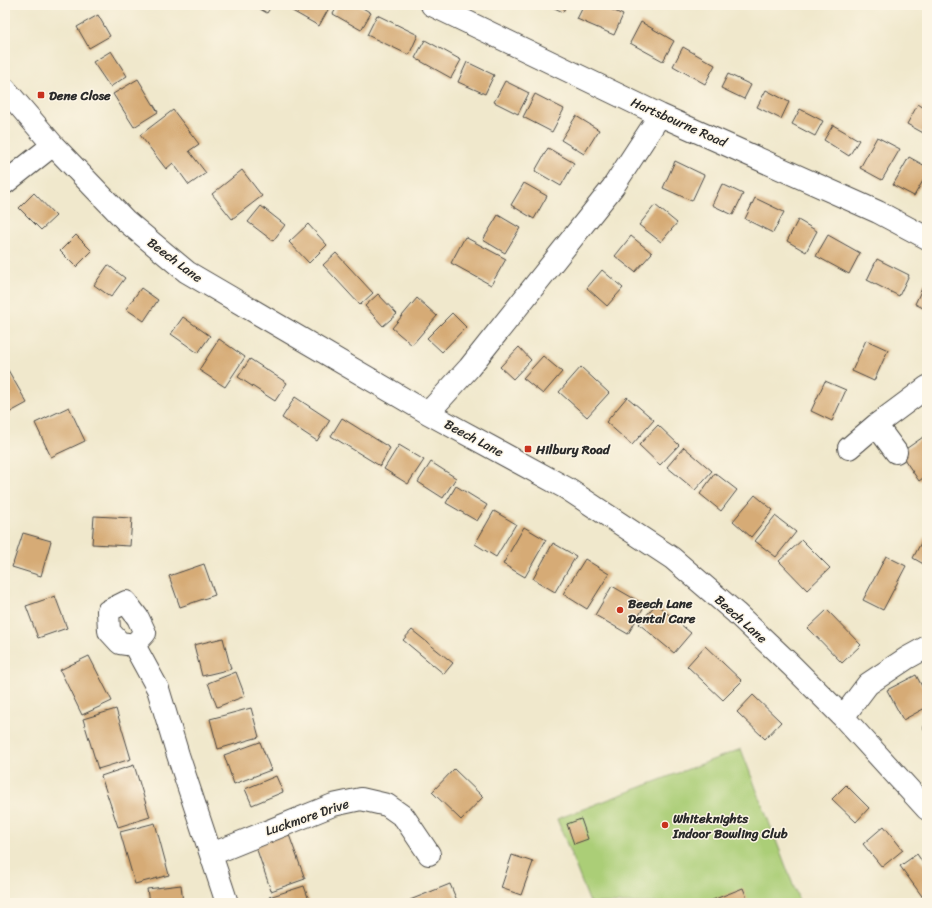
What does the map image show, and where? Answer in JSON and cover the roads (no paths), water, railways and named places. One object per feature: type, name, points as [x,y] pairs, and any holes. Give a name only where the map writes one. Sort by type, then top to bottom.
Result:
[{"type":"street","name":"Hartsbourne Road","points":[[432,5],[660,115],[878,212],[927,238]]},
{"type":"street","name":"Beech Lane","points":[[5,89],[53,145],[126,221],[187,272],[428,413],[566,488],[672,558],[736,613],[844,716],[927,809]]},
{"type":"street","points":[[428,413],[469,368],[613,187],[660,115]]},
{"type":"street","points":[[5,183],[53,145]]},
{"type":"street","points":[[849,448],[876,425],[927,387]]},
{"type":"street","points":[[876,425],[896,452]]},
{"type":"street","points":[[134,645],[158,689],[178,755],[228,903]]},
{"type":"street","points":[[844,716],[868,684],[907,658],[927,647]]},
{"type":"street","name":"Luckmore Drive","points":[[212,854],[333,805],[361,799],[387,805],[404,817],[429,854]]},
{"type":"place","name":"Dene Close","points":[[41,95]]},
{"type":"place","name":"Hilbury Road","points":[[528,449]]},
{"type":"place","name":"Beech Lane Dental Care","points":[[620,610]]},
{"type":"place","name":"Whiteknights Indoor Bowling Club","points":[[665,825]]}]
